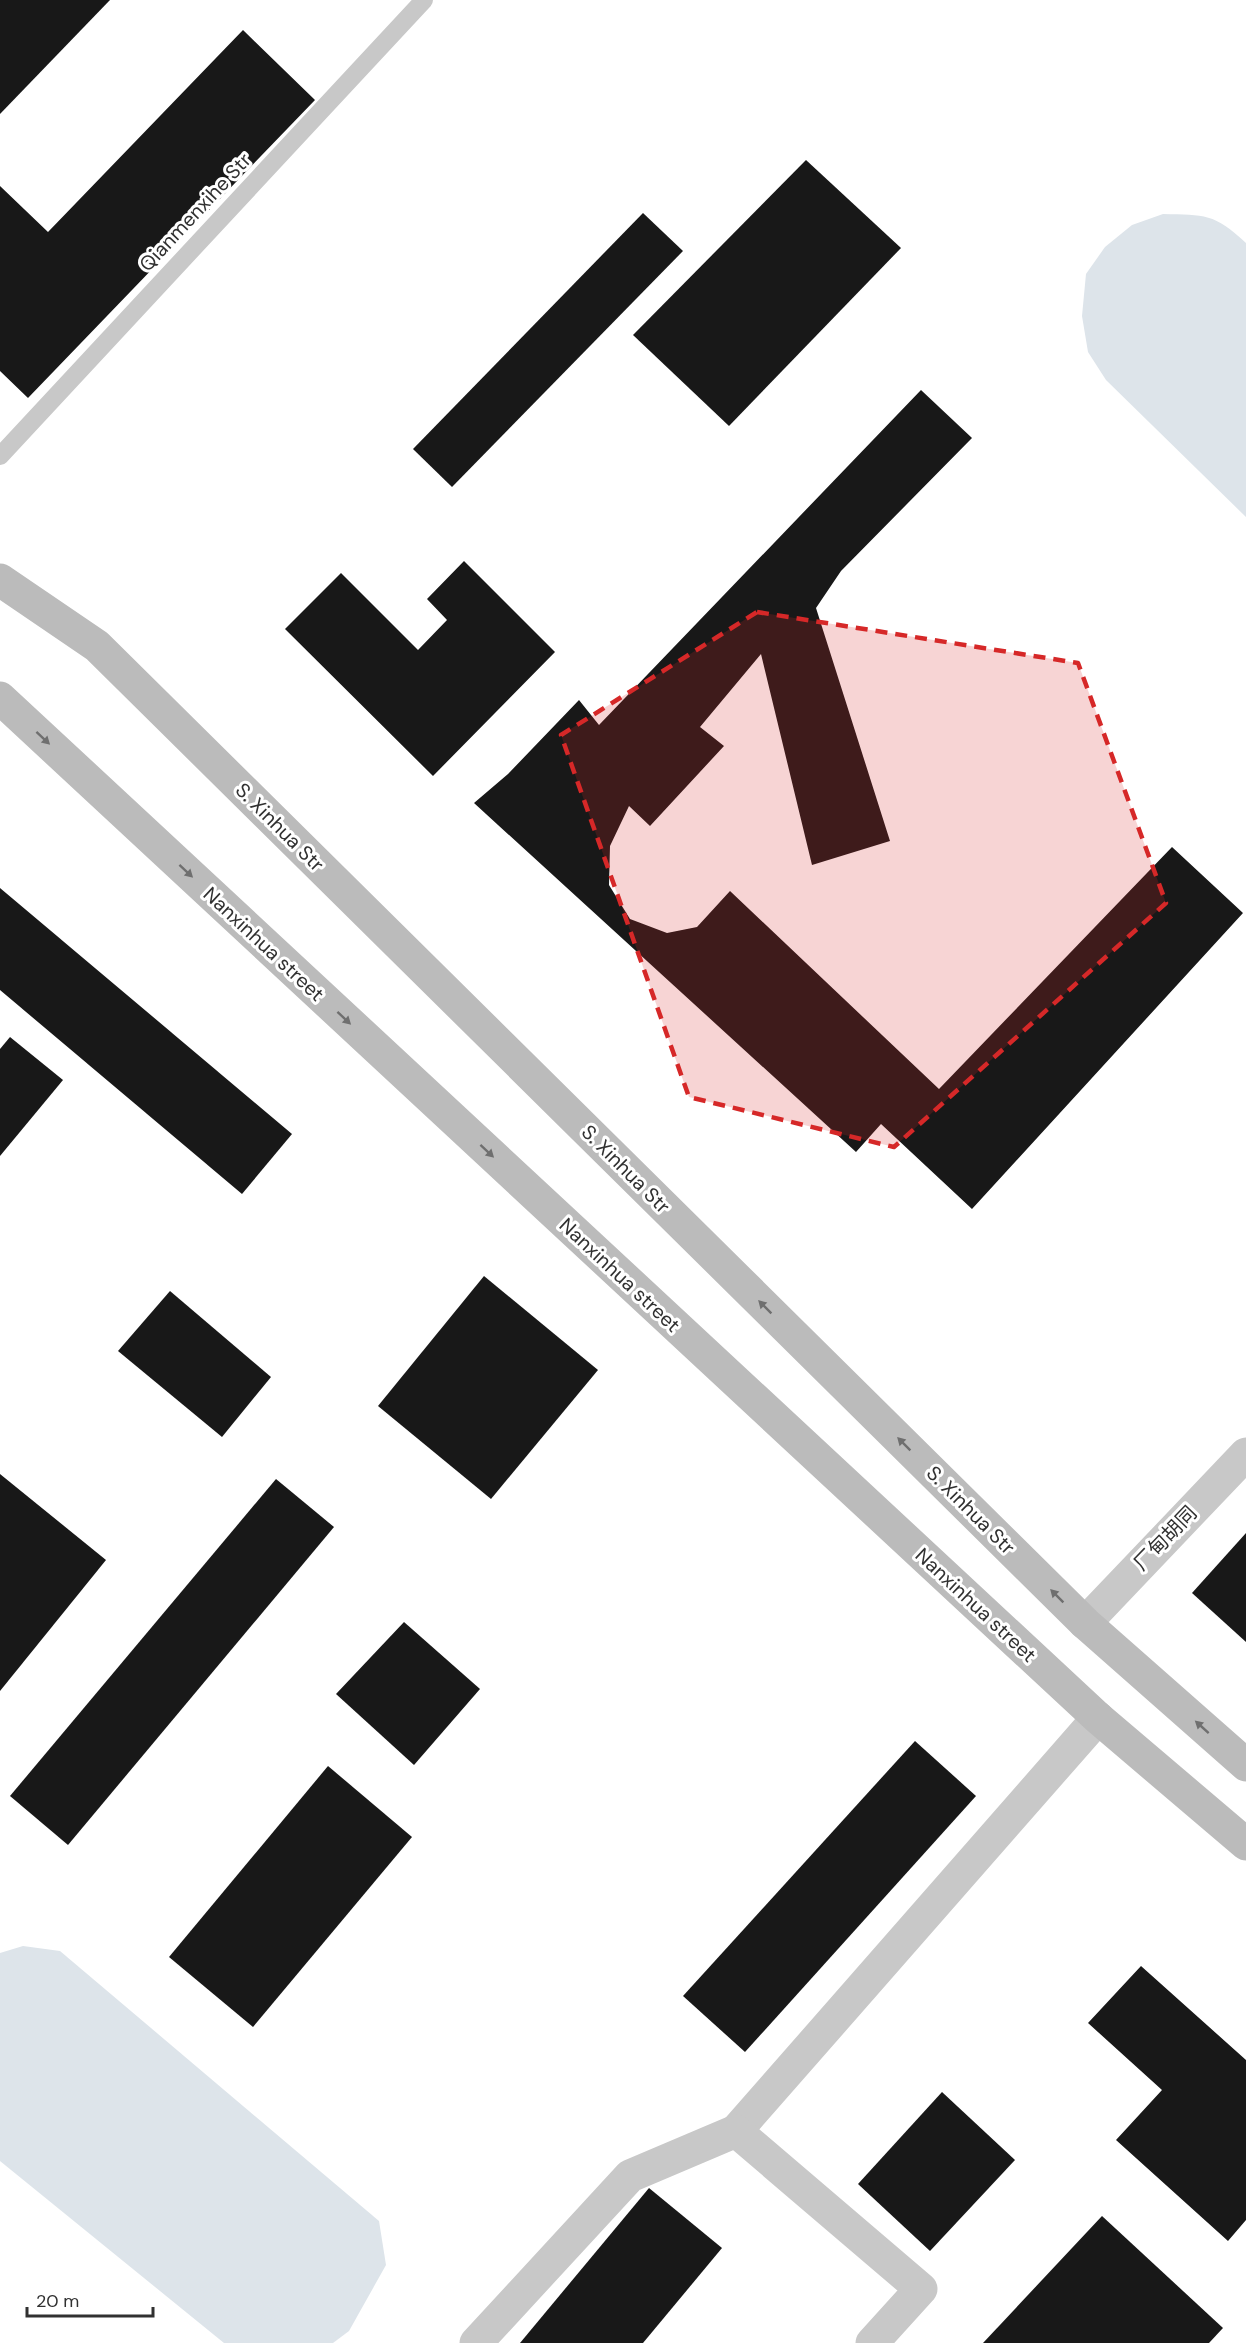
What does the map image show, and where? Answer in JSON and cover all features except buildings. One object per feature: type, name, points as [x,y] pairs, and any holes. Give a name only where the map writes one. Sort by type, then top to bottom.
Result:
[{"type":"main road","name":"S. Xinhua Str","points":[[0,580],[97,646],[1085,1623],[1246,1765]]},
{"type":"main road","name":"Nanxinhua street","points":[[0,698],[1098,1718],[1246,1844]]},
{"type":"street","name":"厂甸胡同","points":[[1085,1623],[1246,1454]]},
{"type":"street","points":[[476,2343],[630,2176],[736,2131],[1098,1718]]},
{"type":"street","points":[[736,2131],[921,2289],[872,2343]]},
{"type":"lane","name":"Qianmenxihe Str","points":[[0,456],[424,0]]},
{"type":"highlighted area","points":[[757,612],[1078,663],[1166,903],[894,1147],[689,1097],[561,735]]},
{"type":"shaded area","points":[[1163,214],[1199,216],[1217,221],[1246,243],[1246,517],[1106,380],[1088,352],[1082,316],[1086,274],[1105,247],[1132,225]]},
{"type":"shaded area","points":[[23,1946],[60,1951],[379,2221],[386,2265],[349,2331],[333,2343],[224,2343],[0,2161],[0,1953]]}]
